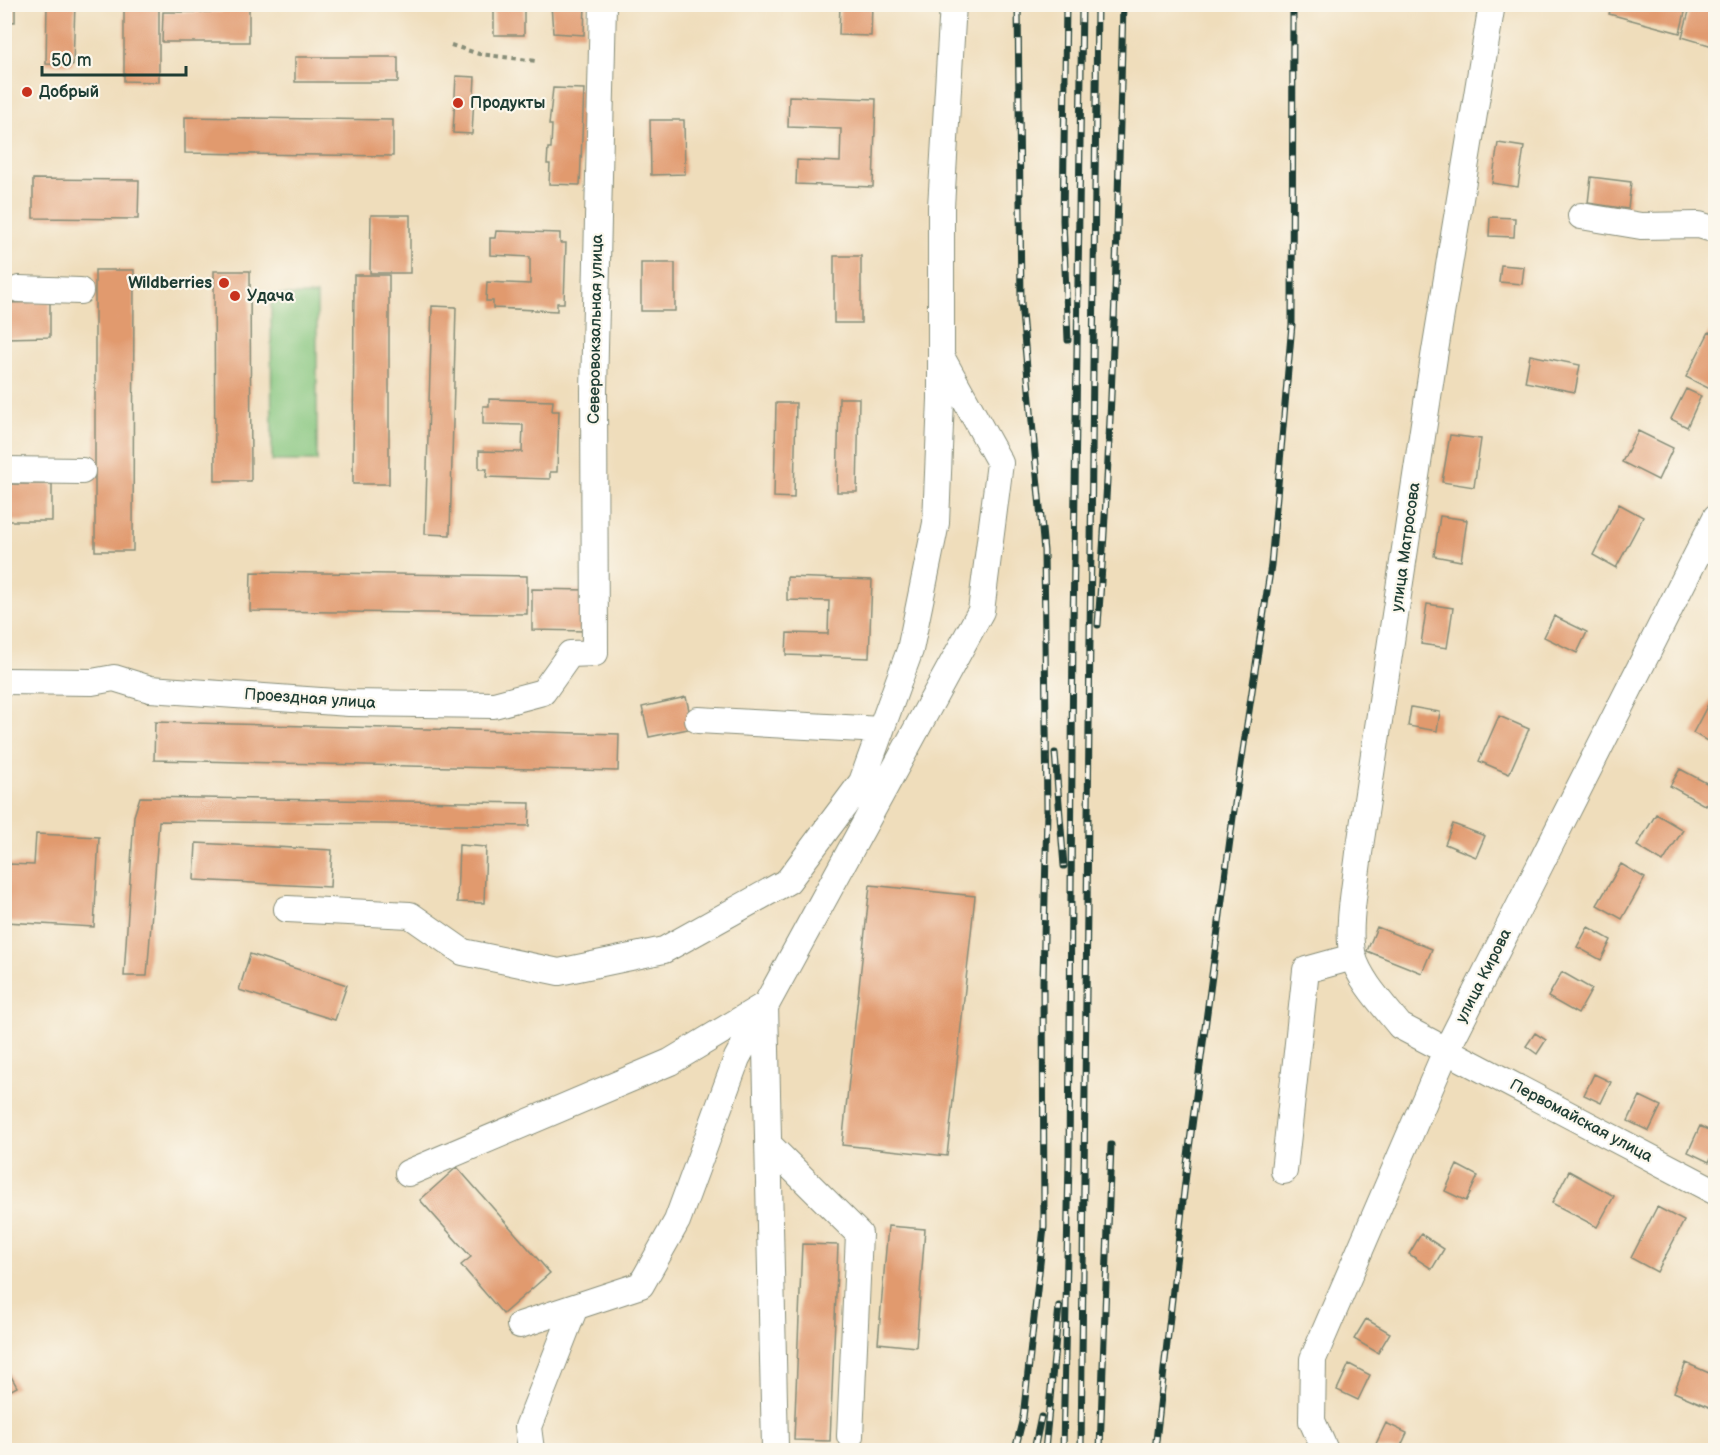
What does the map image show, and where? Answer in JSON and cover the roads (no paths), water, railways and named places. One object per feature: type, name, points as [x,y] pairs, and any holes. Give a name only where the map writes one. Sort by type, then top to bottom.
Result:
[{"type":"street","name":"Северовокзальная улица","points":[[595,653],[594,391],[603,4]]},
{"type":"street","points":[[287,909],[410,915],[463,952],[559,972],[664,950],[788,881],[862,782],[910,650],[936,523],[941,357],[942,207],[953,4]]},
{"type":"street","name":"улица Матросова","points":[[1446,1051],[1400,1026],[1374,994],[1353,957],[1352,917],[1361,842],[1434,357],[1492,4]]},
{"type":"street","points":[[1581,216],[1641,226],[1699,225],[1716,230]]},
{"type":"street","points":[[19,289],[80,291]]},
{"type":"street","points":[[520,1325],[641,1285],[677,1221],[737,1058],[981,611],[1000,463],[941,357]]},
{"type":"street","points":[[4,470],[82,471]]},
{"type":"street","name":"улица Кирова","points":[[1325,1450],[1312,1421],[1312,1359],[1446,1051],[1716,517]]},
{"type":"street","name":"Проездная улица","points":[[4,681],[92,682],[114,678],[150,689],[349,703],[494,705],[543,692],[570,654],[595,653]]},
{"type":"street","points":[[698,720],[881,730]]},
{"type":"street","points":[[1284,1171],[1306,970],[1353,957]]},
{"type":"street","points":[[765,1005],[774,1447]]},
{"type":"street","points":[[408,1173],[670,1062],[765,1005]]},
{"type":"street","name":"Первомайская улица","points":[[1446,1051],[1716,1192]]},
{"type":"street","points":[[768,1144],[858,1234],[850,1436]]},
{"type":"street","points":[[531,1450],[528,1427],[575,1307]]},
{"type":"railway","points":[[1015,1450],[1023,1418],[1044,1227],[1043,981],[1047,811],[1044,551],[1021,303],[1018,4]]},
{"type":"railway","points":[[1066,4],[1063,220],[1068,340]]},
{"type":"railway","points":[[1063,1450],[1069,1161],[1073,628],[1082,4]]},
{"type":"railway","points":[[1081,1450],[1097,4]]},
{"type":"railway","points":[[1098,625],[1111,393],[1123,4]]},
{"type":"railway","points":[[1155,1450],[1188,1156],[1233,817],[1271,565],[1292,324],[1293,4]]},
{"type":"railway","points":[[1055,753],[1064,866]]},
{"type":"railway","points":[[1100,1450],[1111,1145]]},
{"type":"railway","points":[[1045,1450],[1059,1306]]},
{"type":"railway","points":[[1034,1450],[1041,1417]]},
{"type":"place","name":"Добрый","points":[[27,92]]},
{"type":"place","name":"Продукты","points":[[458,103]]},
{"type":"place","name":"Wildberries","points":[[224,283]]},
{"type":"place","name":"Удача","points":[[235,296]]}]
